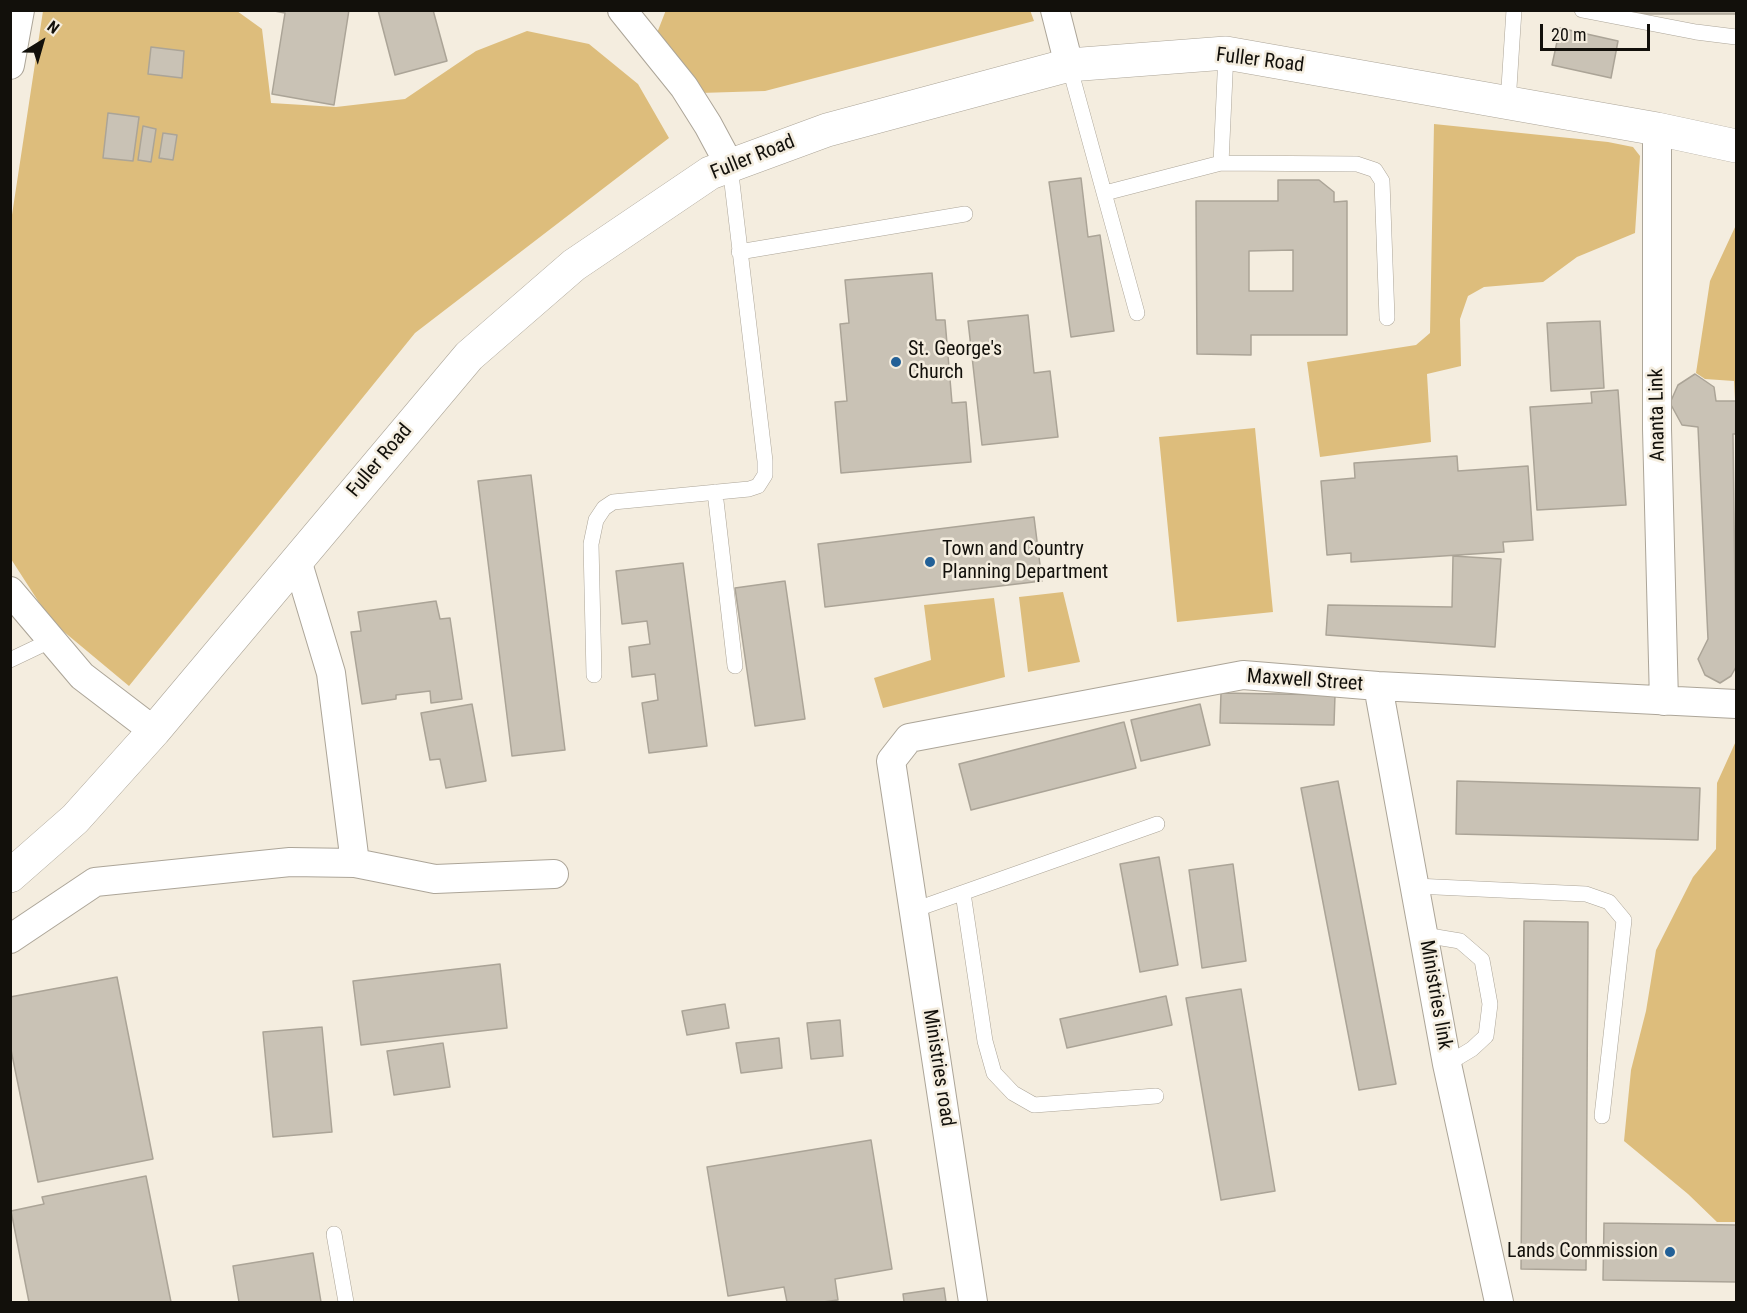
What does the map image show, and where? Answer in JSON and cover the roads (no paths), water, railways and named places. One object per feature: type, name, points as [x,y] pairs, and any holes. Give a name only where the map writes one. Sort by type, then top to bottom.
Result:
[{"type":"street","points":[[10,65],[20,10]]},
{"type":"street","points":[[622,10],[684,87],[730,166]]},
{"type":"street","points":[[1055,10],[1069,65]]},
{"type":"street","name":"Fuller Road","points":[[10,876],[75,819],[154,731],[469,356],[574,265],[710,173],[826,130],[1069,65],[1226,53],[1657,129],[1737,146]]},
{"type":"street","name":"Ananta Link","points":[[1657,129],[1657,429],[1664,700]]},
{"type":"street","points":[[297,560],[331,673],[355,863]]},
{"type":"street","points":[[10,591],[82,676],[154,731]]},
{"type":"street","name":"Maxwell Street","points":[[902,833],[891,761],[909,738],[1243,675],[1378,686],[1737,704]]},
{"type":"street","name":"Ministries link","points":[[1378,686],[1447,1064],[1499,1302]]},
{"type":"street","name":"Ministries road","points":[[902,833],[973,1302]]},
{"type":"street","points":[[10,939],[95,882],[290,862],[355,863],[435,879],[554,874]]},
{"type":"lane","points":[[1508,102],[1514,10]]},
{"type":"lane","points":[[1582,10],[1696,32],[1737,37]]},
{"type":"lane","points":[[1221,163],[1226,53]]},
{"type":"lane","points":[[1069,65],[1137,313]]},
{"type":"lane","points":[[1105,193],[1221,163],[1358,164],[1375,170],[1382,181],[1387,318]]},
{"type":"lane","points":[[594,675],[591,544],[596,520],[604,508],[613,502],[749,489],[758,486],[765,475],[730,166]]},
{"type":"lane","points":[[739,252],[965,214]]},
{"type":"lane","points":[[715,492],[735,666]]},
{"type":"lane","points":[[10,660],[52,640]]},
{"type":"lane","points":[[914,910],[1157,824]]},
{"type":"lane","points":[[1415,886],[1586,894],[1609,902],[1624,920],[1602,1116]]},
{"type":"lane","points":[[963,893],[985,1041],[994,1073],[1013,1093],[1034,1105],[1156,1096]]},
{"type":"lane","points":[[1424,935],[1460,941],[1482,960],[1491,1004],[1486,1036],[1472,1049],[1447,1064]]},
{"type":"lane","points":[[334,1234],[346,1302]]},
{"type":"place","name":"St. George's Church","points":[[896,362]]},
{"type":"place","name":"Town and Country Planning Department","points":[[930,562]]},
{"type":"place","name":"Lands Commission","points":[[1670,1252]]}]
